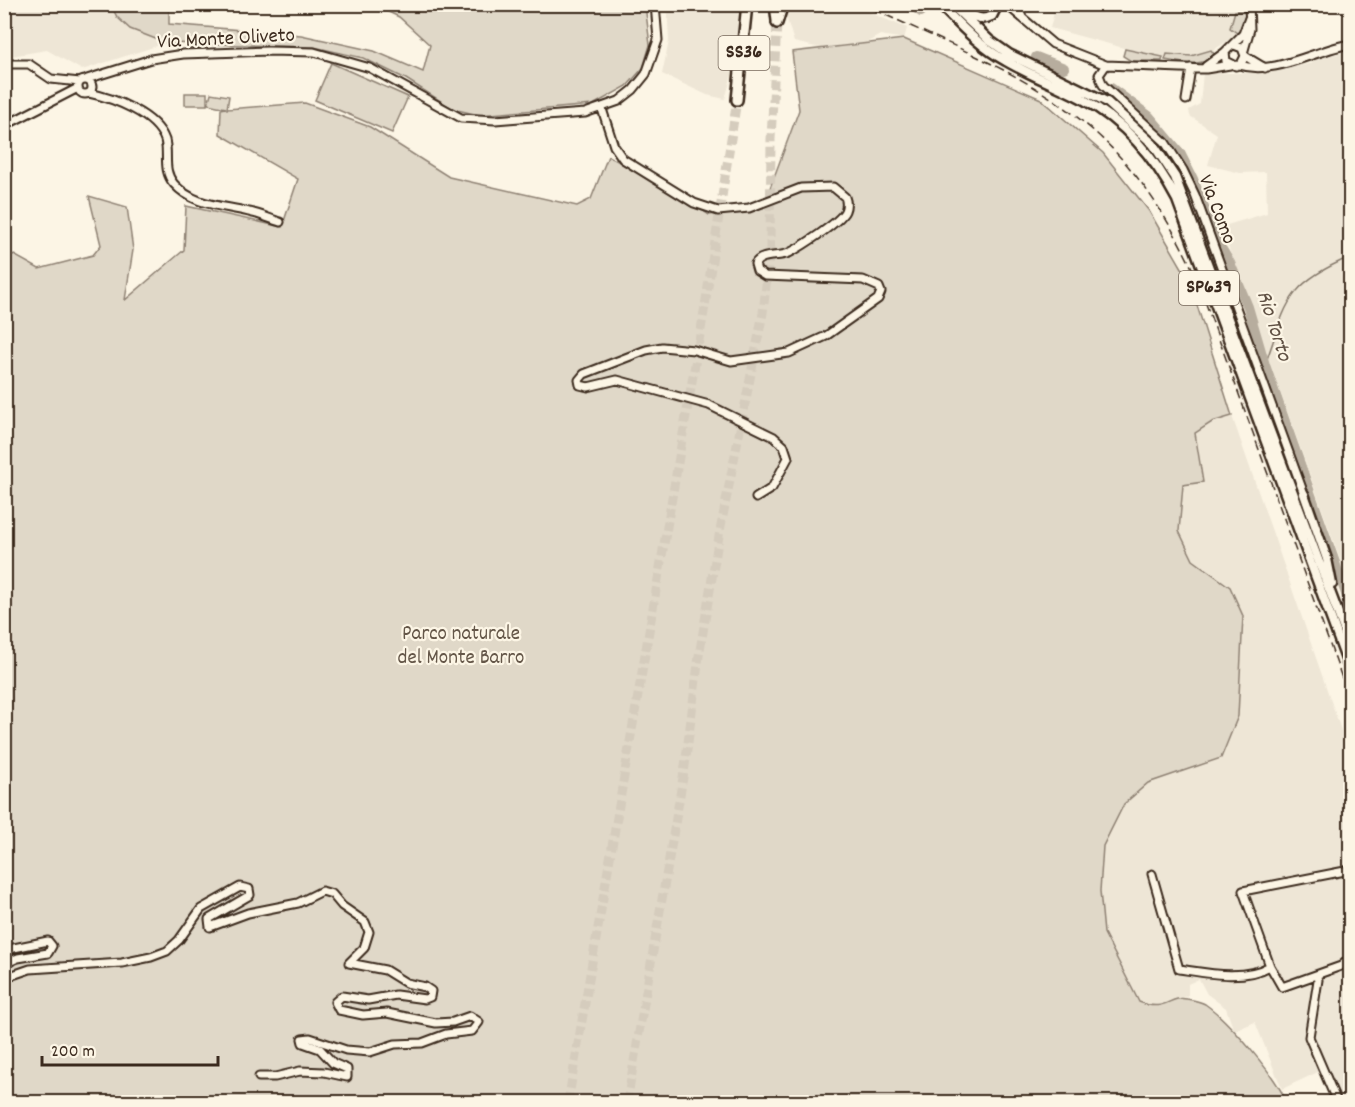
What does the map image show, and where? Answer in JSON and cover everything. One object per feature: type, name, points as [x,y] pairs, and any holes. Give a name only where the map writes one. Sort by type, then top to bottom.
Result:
[{"type":"highway","name":"SS36","points":[[737,100],[746,29],[746,4]]},
{"type":"highway","name":"SS36","points":[[775,4],[777,23],[783,4]]},
{"type":"main road","name":"SP639","points":[[939,4],[984,47],[1006,62],[1105,112],[1145,148],[1162,171],[1177,200],[1350,670]]},
{"type":"main road","name":"SP639","points":[[951,4],[989,40],[1009,54],[1084,89],[1114,108],[1153,144],[1175,177],[1350,645]]},
{"type":"main road","points":[[960,4],[974,17],[983,19],[992,16],[998,4]]},
{"type":"main road","points":[[1304,494],[1327,559],[1336,608]]},
{"type":"street","name":"Via Monte Oliveto","points":[[85,87],[105,75],[151,59],[183,54],[314,52],[370,68],[461,118],[495,120],[582,113],[602,109],[631,92],[649,69],[658,37],[655,4]]},
{"type":"street","points":[[1006,4],[1053,44],[1106,65],[1194,68],[1239,65],[1248,68],[1265,68],[1350,44]]},
{"type":"street","points":[[1016,4],[1023,19]]},
{"type":"street","points":[[1239,65],[1250,29],[1249,4]]},
{"type":"street","points":[[1194,68],[1214,62],[1234,45],[1247,28],[1249,18]]},
{"type":"street","points":[[1234,45],[1265,68]]},
{"type":"street","points":[[1225,52],[1225,58],[1230,65]]},
{"type":"street","points":[[4,64],[34,65],[46,77],[85,87],[108,97],[156,126],[165,140],[166,169],[172,182],[180,190],[201,202],[250,212],[280,222]]},
{"type":"street","name":"Via Como","points":[[1106,65],[1099,75],[1102,85],[1165,142],[1195,195],[1304,494]]},
{"type":"street","points":[[1186,100],[1194,68]]},
{"type":"street","points":[[4,126],[63,95],[85,87]]},
{"type":"street","points":[[602,109],[614,146],[623,159],[700,206],[724,212],[743,210],[801,188],[831,187],[839,189],[845,197],[846,207],[841,216],[812,238],[788,253],[761,258],[755,264],[757,272],[765,276],[862,280],[879,287],[881,292],[878,299],[830,334],[789,354],[731,361],[694,350],[653,348],[584,374],[579,380],[579,384],[585,387],[607,380],[620,380],[689,399],[730,414],[774,437],[784,446],[788,458],[772,488],[756,498]]},
{"type":"street","points":[[1350,870],[1243,891],[1270,966],[1282,987],[1341,966],[1350,958]]},
{"type":"street","points":[[1152,874],[1179,969],[1221,975],[1262,971],[1270,966]]},
{"type":"street","points":[[4,978],[30,969],[122,963],[167,951],[179,940],[201,909],[243,886],[250,892],[247,898],[209,919],[210,927],[248,914],[298,903],[322,891],[333,894],[342,906],[365,922],[369,932],[364,948],[350,959],[352,965],[385,970],[404,983],[425,987],[431,992],[430,997],[425,999],[399,994],[369,1000],[342,996],[335,1002],[339,1010],[363,1015],[384,1013],[436,1023],[453,1022],[471,1016],[478,1020],[478,1026],[472,1030],[446,1034],[419,1043],[395,1044],[371,1052],[346,1050],[304,1038],[302,1043],[320,1049],[333,1063],[348,1070],[347,1077],[324,1072],[300,1071],[275,1077],[259,1077]]},
{"type":"street","points":[[4,950],[48,941],[52,946],[48,953],[18,958],[4,964]]},
{"type":"street","points":[[1316,975],[1318,980],[1309,1037],[1337,1102]]},
{"type":"shaded area","points":[[5,5],[111,5],[122,23],[130,29],[166,43],[82,70],[47,50],[5,57]]},
{"type":"shaded area","points":[[667,5],[739,5],[735,64],[725,99],[707,95],[662,74],[669,41]]},
{"type":"shaded area","points":[[787,5],[851,5],[907,28],[904,39],[880,35],[866,43],[820,48],[794,42],[786,16]]},
{"type":"shaded area","points":[[1056,5],[1205,5],[1205,9],[1241,8],[1243,16],[1241,24],[1230,39],[1208,54],[1179,63],[1050,28]]},
{"type":"shaded area","points":[[1350,51],[1350,587],[1228,246],[1227,225],[1267,213],[1266,172],[1240,173],[1208,165],[1217,134],[1190,116],[1189,110],[1200,104],[1203,73],[1252,73],[1293,67],[1313,63],[1313,59]]},
{"type":"shaded area","points":[[1232,416],[1350,756],[1350,1102],[1331,1102],[1318,1072],[1282,1089],[1255,1022],[1234,1031],[1226,1008],[1207,994],[1199,979],[1188,984],[1188,996],[1154,1008],[1139,1002],[1104,933],[1100,891],[1103,846],[1124,804],[1148,783],[1221,758],[1230,587],[1193,560],[1179,532],[1183,485],[1203,481],[1194,433],[1212,422]]},
{"type":"green space","points":[[111,5],[169,5],[169,24],[301,35],[374,51],[423,72],[430,45],[399,17],[374,5],[645,5],[650,45],[643,68],[627,86],[593,105],[479,115],[453,109],[406,79],[363,58],[314,47],[166,43],[130,29],[117,17]]},
{"type":"green space","points":[[1235,11],[1244,11],[1248,15],[1240,35],[1230,28]]},
{"type":"green space","name":"Parco naturale del Monte Barro","points":[[904,39],[1041,99],[1103,153],[1149,211],[1189,280],[1232,416],[1212,422],[1195,433],[1203,482],[1183,485],[1179,531],[1193,560],[1230,587],[1243,616],[1238,716],[1221,758],[1148,783],[1124,804],[1103,846],[1100,891],[1104,933],[1139,1002],[1155,1006],[1181,998],[1205,1004],[1226,1022],[1251,1050],[1273,1079],[1286,1102],[5,1102],[4,256],[7,251],[39,269],[93,255],[101,245],[89,196],[127,207],[133,250],[125,300],[184,250],[186,206],[282,227],[298,179],[220,134],[221,109],[226,108],[208,104],[211,93],[229,96],[227,109],[305,103],[370,127],[449,177],[577,206],[591,199],[608,156],[672,189],[709,215],[748,210],[764,204],[799,110],[792,52]]},
{"type":"green space","points":[[1125,49],[1163,57],[1162,61],[1131,61],[1123,56]]},
{"type":"green space","points":[[1211,50],[1217,58],[1204,62],[1185,63],[1165,60],[1167,54],[1191,56]]},
{"type":"green space","points":[[331,63],[408,97],[392,133],[315,100]]},
{"type":"green space","points":[[185,93],[207,93],[207,105],[185,105]]},
{"type":"waterway","name":"Rio Torto","points":[[910,4],[921,12]]},
{"type":"waterway","name":"Rio Torto","points":[[1036,57],[1064,68]]},
{"type":"waterway","name":"Rio Torto","points":[[1111,88],[1149,116],[1180,153],[1193,179],[1217,241],[1230,263],[1248,307],[1265,365],[1350,605]]},
{"type":"waterway","points":[[1265,365],[1292,298],[1313,277],[1350,257]]},
{"type":"tunnel","points":[[627,1102],[685,766],[699,656],[719,536],[763,313],[770,248],[771,139],[777,23]]},
{"type":"tunnel","points":[[568,1102],[705,306],[737,100]]},
{"type":"railway","points":[[861,4],[970,53],[1060,104],[1099,136],[1135,174],[1167,221],[1197,279],[1350,700]]}]
